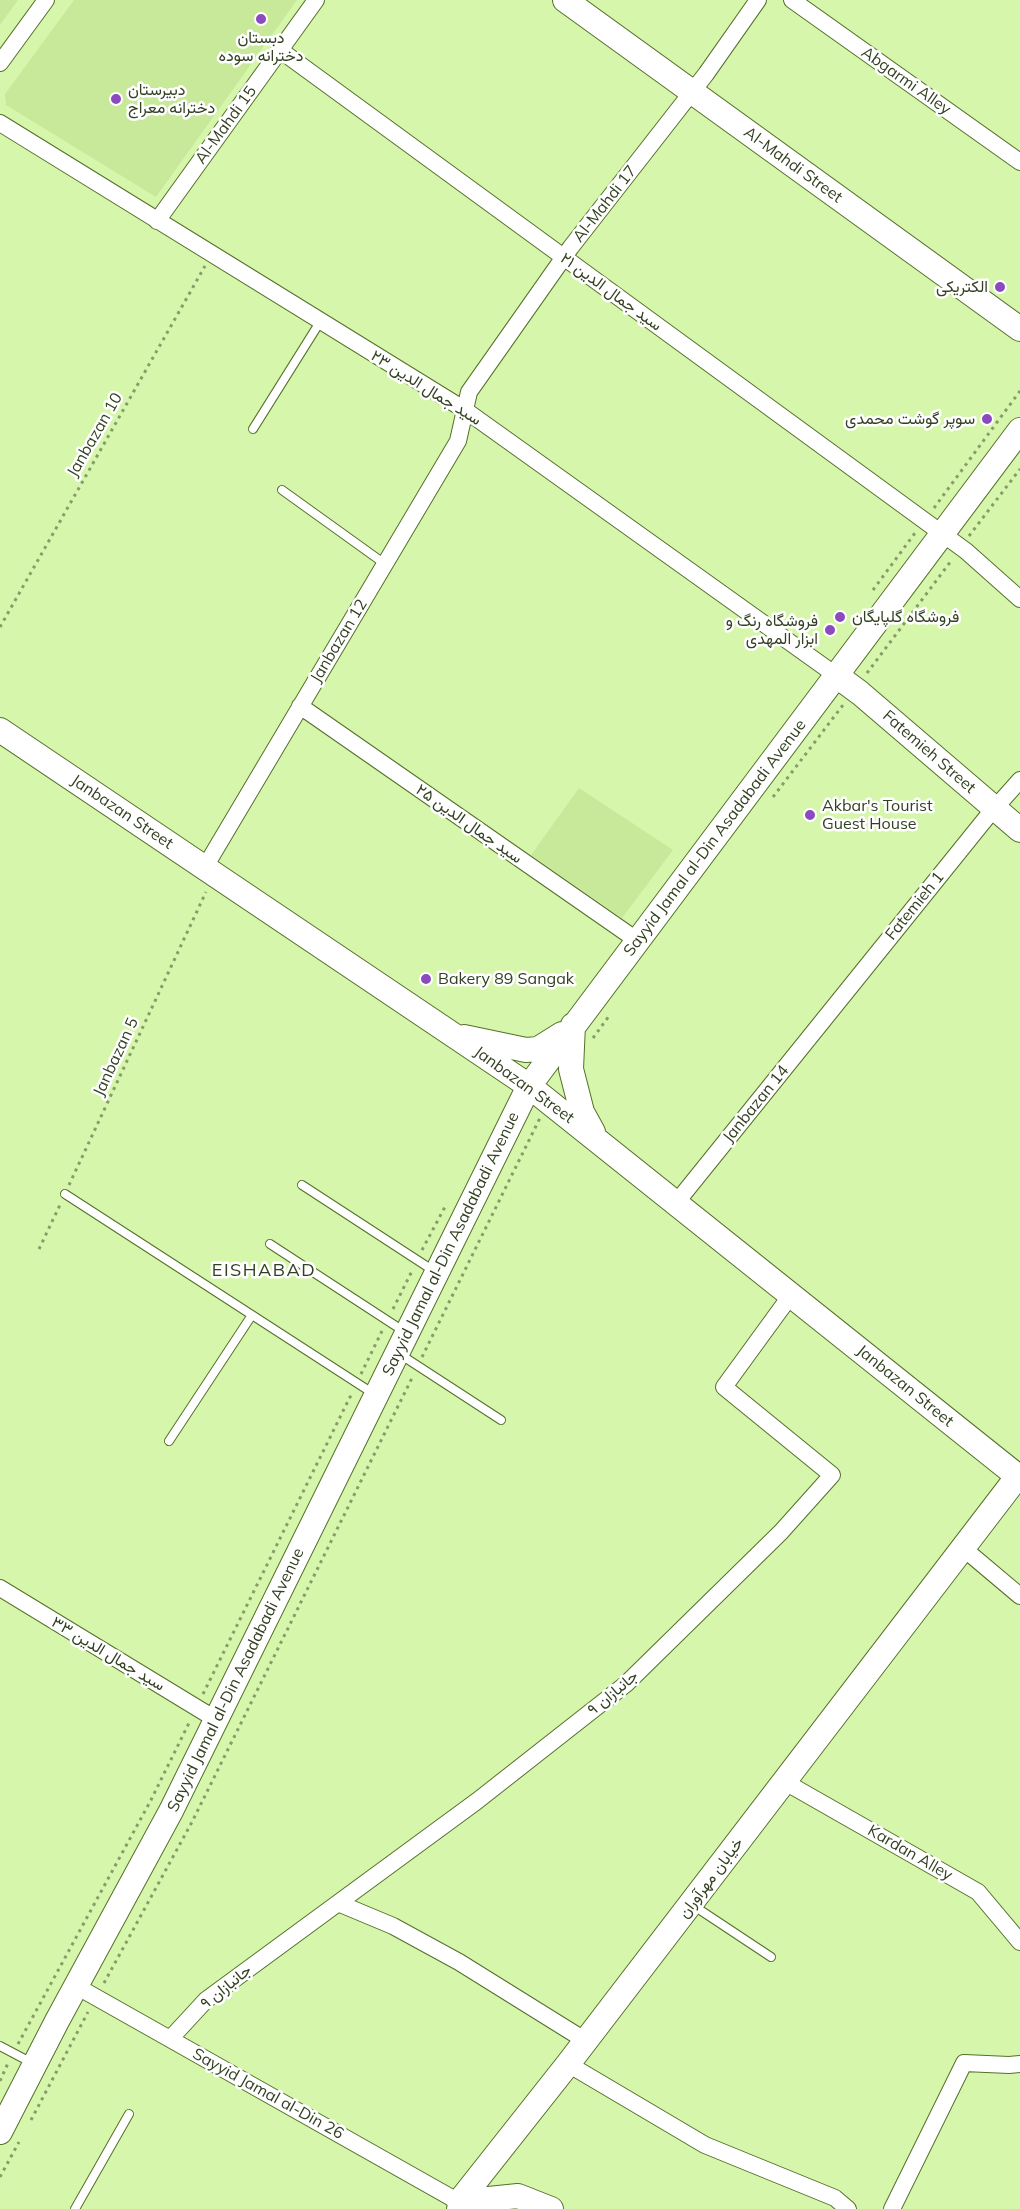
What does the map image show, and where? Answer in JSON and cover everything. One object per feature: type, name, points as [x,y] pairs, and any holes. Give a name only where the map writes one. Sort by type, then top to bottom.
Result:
[{"type":"main road","name":"Al-Mahdi Street","points":[[566,0],[1020,329]]},
{"type":"main road","name":"Sayyid Jamal al-Din Asadabadi Avenue","points":[[11,2134],[34,2064],[86,1992],[171,1811],[377,1396],[408,1351],[437,1273],[529,1086],[638,941],[846,682],[952,540],[1020,430]]},
{"type":"main road","name":"Fatemieh Street","points":[[846,682],[1020,830]]},
{"type":"main road","name":"Janbazan Street","points":[[0,730],[529,1086],[1019,1477]]},
{"type":"main road","points":[[452,1034],[526,1050],[538,1049],[554,1041],[573,1025]]},
{"type":"main road","points":[[573,1025],[571,1069],[582,1112],[598,1140]]},
{"type":"main road","name":"خیابان مهرآوران","points":[[457,2206],[1019,1477]]},
{"type":"main road","points":[[457,2206],[518,2196],[551,2209]]},
{"type":"street","points":[[0,63],[46,0]]},
{"type":"street","name":"Al-Mahdi 15","points":[[157,221],[316,0]]},
{"type":"street","name":"Al-Mahdi 17","points":[[465,410],[469,392],[564,258],[692,91],[758,0]]},
{"type":"street","name":"Abgarmi Alley","points":[[792,0],[1020,162]]},
{"type":"street","name":"سید جمال الدین ۲۱","points":[[280,50],[952,540],[1020,599]]},
{"type":"street","name":"سید جمال الدین ۲۳","points":[[0,123],[465,410],[846,682]]},
{"type":"street","name":"Janbazan 12","points":[[209,871],[300,706],[458,441],[465,410]]},
{"type":"street","name":"سید جمال الدین ۲۵","points":[[300,706],[638,941]]},
{"type":"street","name":"Fatemieh 1","points":[[835,1005],[1020,780]]},
{"type":"street","name":"Janbazan 14","points":[[676,1203],[835,1005]]},
{"type":"street","name":"جانبازان ۹","points":[[170,2039],[206,2000],[477,1801],[626,1684],[781,1532],[832,1475],[724,1387],[791,1295]]},
{"type":"street","points":[[963,1548],[1020,1596]]},
{"type":"street","name":"سید جمال الدین ۳۳","points":[[0,1588],[217,1720]]},
{"type":"street","name":"Kardan Alley","points":[[785,1782],[978,1892],[1020,1942]]},
{"type":"street","points":[[338,1903],[393,1926],[459,1962],[586,2041]]},
{"type":"street","name":"Sayyid Jamal al-Din 26","points":[[86,1992],[457,2206]]},
{"type":"street","points":[[892,2209],[964,2062],[1020,2064]]},
{"type":"street","points":[[568,2064],[705,2145],[835,2198],[848,2209]]},
{"type":"lane","points":[[253,429],[320,322]]},
{"type":"lane","points":[[282,490],[385,564]]},
{"type":"lane","points":[[302,1185],[437,1273]]},
{"type":"lane","points":[[65,1194],[377,1396]]},
{"type":"lane","points":[[270,1244],[408,1351],[501,1419]]},
{"type":"lane","points":[[169,1442],[252,1315]]},
{"type":"lane","points":[[691,1904],[771,1957]]},
{"type":"lane","points":[[0,2046],[34,2064]]},
{"type":"lane","points":[[75,2209],[129,2114]]},
{"type":"path","name":"Janbazan 10","points":[[0,627],[211,255]]},
{"type":"path","points":[[769,802],[846,682],[952,540],[1020,469]]},
{"type":"path","name":"Janbazan 5","points":[[39,1249],[209,871]]},
{"type":"path","points":[[590,1042],[609,1015]]},
{"type":"path","points":[[27,2126],[86,1992],[192,1822],[408,1351],[548,1101]]},
{"type":"path","points":[[0,2177],[11,2134]]},
{"type":"shaded area","points":[[0,0],[18,0],[0,25]]},
{"type":"shaded area","name":"دبیرستان دخترانه معراج","points":[[74,0],[297,0],[156,197],[6,105],[5,94]]},
{"type":"shaded area","points":[[579,788],[673,850],[622,918],[531,855]]},
{"type":"place","name":"دبستان دخترانه سوده","points":[[261,19]]},
{"type":"place","name":"دبیرستان دخترانه معراج","points":[[116,99]]},
{"type":"place","name":"الکتریکی","points":[[1000,287]]},
{"type":"place","name":"سوپر گوشت محمدی","points":[[987,419]]},
{"type":"place","name":"فروشگاه گلپایگان","points":[[840,617]]},
{"type":"place","name":"فروشگاه رنگ و ابزار المهدی","points":[[830,630]]},
{"type":"place","name":"Akbar's Tourist Guest House","points":[[810,815]]},
{"type":"place","name":"Bakery 89 Sangak","points":[[426,979]]},
{"type":"district","name":"EISHABAD","points":[[264,1271]]}]
